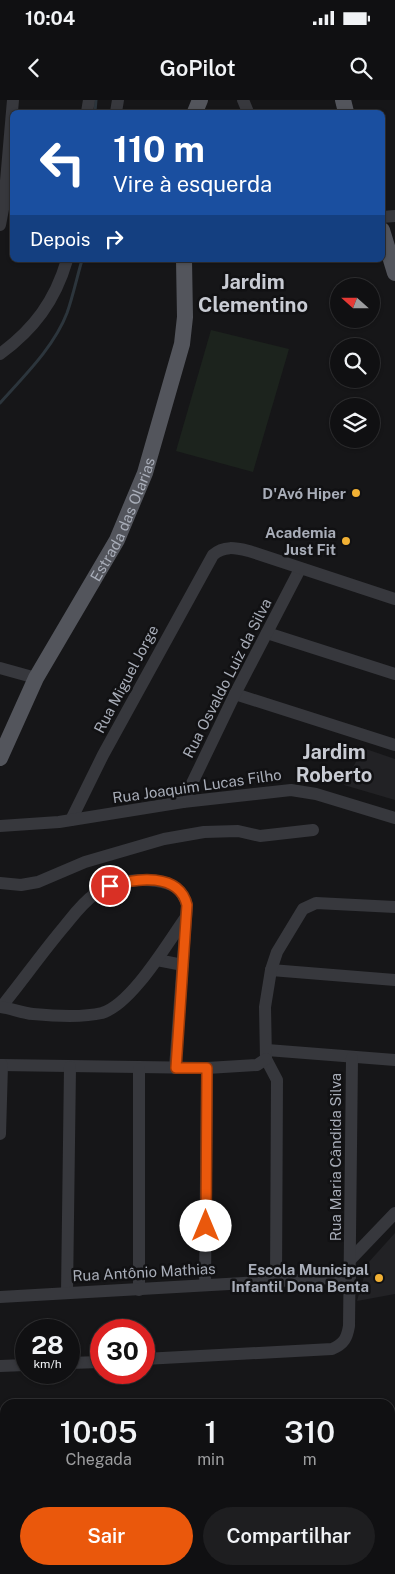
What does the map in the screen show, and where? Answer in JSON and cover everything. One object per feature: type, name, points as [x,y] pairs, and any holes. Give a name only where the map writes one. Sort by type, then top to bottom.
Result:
[{"type":"main road","points":[[385,240],[395,273]]},
{"type":"main road","name":"Estrada das Olarias","points":[[0,758],[36,678],[117,540],[145,473],[182,344],[185,317],[184,262]]},
{"type":"street","points":[[0,225],[6,188],[10,138]]},
{"type":"street","points":[[0,354],[24,336],[38,321],[52,300],[66,262]]},
{"type":"street","name":"Rua Miguel Jorge","points":[[71,820],[111,740],[213,555],[223,549],[232,548],[249,551],[300,569]]},
{"type":"street","points":[[300,569],[395,599]]},
{"type":"street","name":"Rua Osvaldo Luiz da Silva","points":[[183,802],[235,694],[300,569]]},
{"type":"street","points":[[267,633],[395,674]]},
{"type":"street","points":[[0,668],[36,678]]},
{"type":"street","points":[[235,694],[395,745]]},
{"type":"street","name":"Rua Joaquim Lucas Filho","points":[[0,826],[71,820],[183,802],[291,790],[316,794],[395,818]]},
{"type":"street","points":[[0,883],[21,885],[38,882],[85,862],[164,839],[204,832],[238,831],[260,836],[312,830]]},
{"type":"street","points":[[176,1068],[186,917],[185,897],[174,886],[145,880],[110,886],[95,894],[81,906],[1,1006],[15,1012],[34,1014],[90,1015],[103,1012],[124,999],[157,960],[186,917]]},
{"type":"street","points":[[276,1282],[277,1080],[267,1054],[265,1007],[271,970],[277,952],[303,909],[316,903],[395,907]]},
{"type":"street","points":[[157,960],[183,966]]},
{"type":"street","points":[[271,970],[395,980]]},
{"type":"street","points":[[267,1054],[395,1060]]},
{"type":"street","points":[[0,1134],[1,1065],[207,1068],[257,1065],[267,1054]]},
{"type":"street","name":"Rua Maria Cândida Silva","points":[[155,1358],[332,1348],[341,1345],[349,1326],[352,1058]]},
{"type":"street","points":[[67,1293],[70,1067]]},
{"type":"street","points":[[139,1068],[139,1290]]},
{"type":"street","points":[[205,1285],[207,1068]]},
{"type":"street","points":[[350,1260],[395,1213]]},
{"type":"street","name":"Rua Antônio Mathias","points":[[0,1297],[276,1282],[350,1276]]},
{"type":"street","points":[[0,1366],[15,1365]]},
{"type":"shaded area","points":[[211,330],[289,349],[253,472],[176,451]]},
{"type":"shaded area","points":[[363,748],[395,759],[395,800],[344,785]]},
{"type":"shaded area","name":"Escola Municipal Infantil Dona Benta","points":[[395,1233],[395,1294],[357,1301],[368,1263]]},
{"type":"waterway","points":[[95,110],[96,100]]},
{"type":"waterway","points":[[0,403],[38,361],[61,326],[69,307],[81,262]]},
{"type":"place","name":"D'Avó Hiper","points":[[356,493]]},
{"type":"place","name":"Academia Just Fit","points":[[346,541]]},
{"type":"place","name":"Escola Municipal Infantil Dona Benta","points":[[379,1278]]},
{"type":"district","name":"Jardim Clementino","points":[[253,294]]},
{"type":"district","name":"Jardim Roberto","points":[[334,764]]},
{"type":"route","points":[[110,886],[125,881],[160,881],[174,886],[185,897],[187,905],[176,1068],[207,1068],[206,1226]]}]
